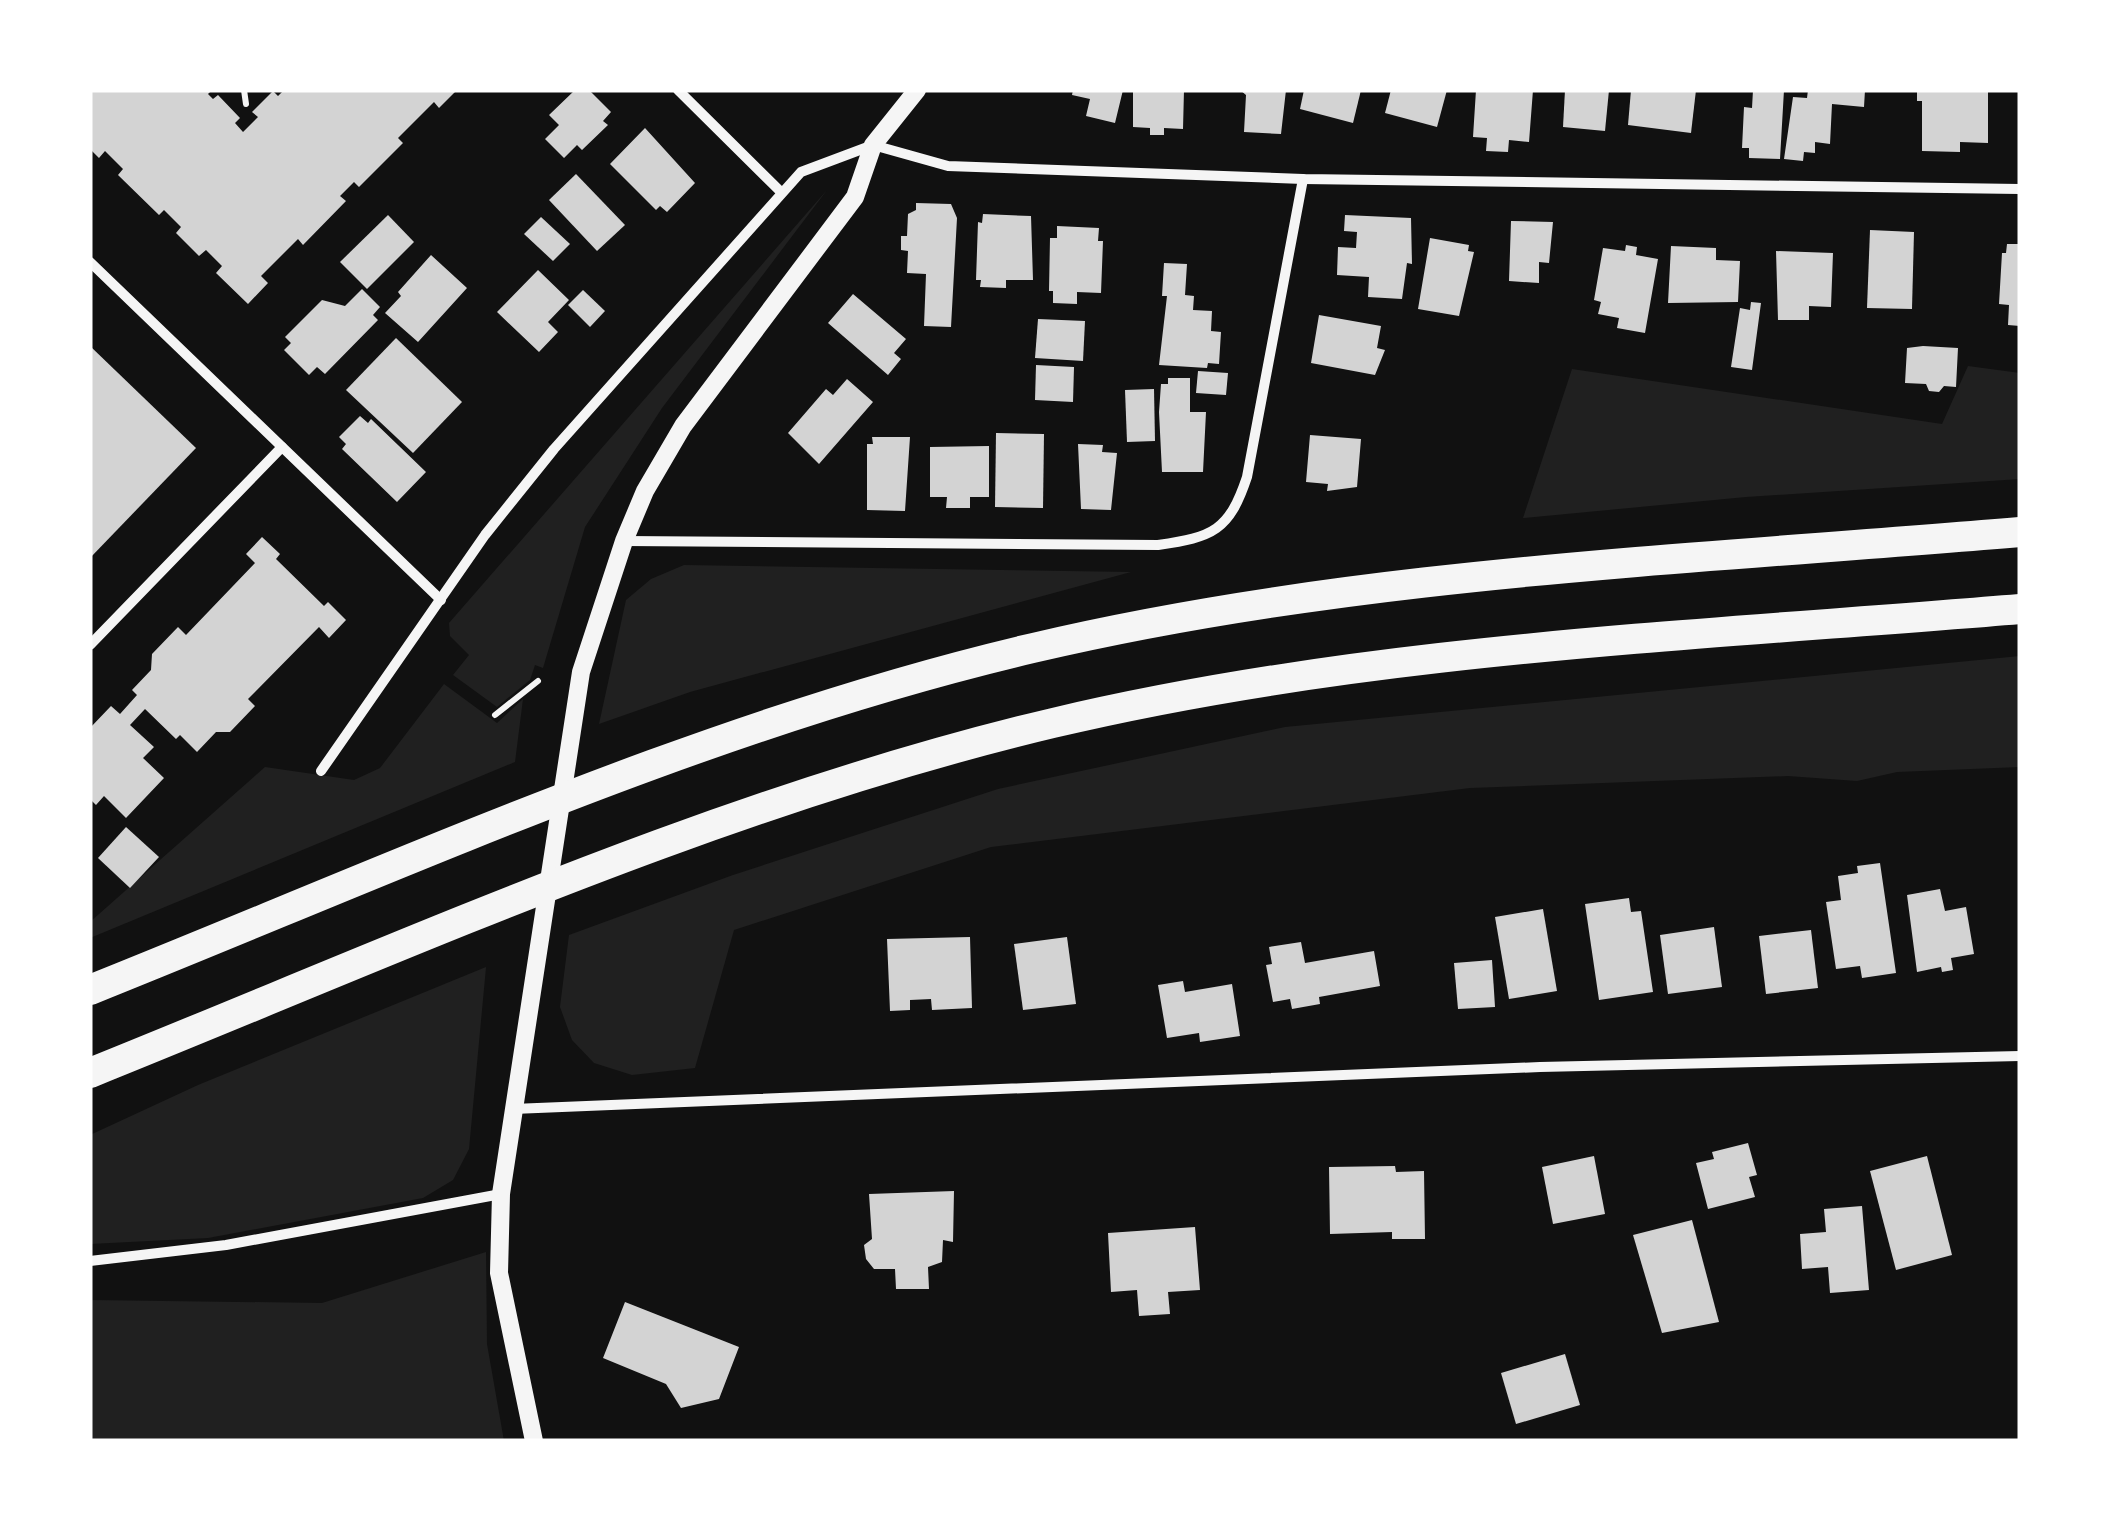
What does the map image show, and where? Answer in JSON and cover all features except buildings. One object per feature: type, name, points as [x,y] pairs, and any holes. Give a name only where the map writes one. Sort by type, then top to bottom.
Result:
[{"type":"highway","points":[[90,990],[717,742],[904,681],[1032,648],[1194,616],[1357,591],[2020,532]]},
{"type":"highway","points":[[90,1073],[708,828],[865,774],[1039,726],[1169,698],[1363,667],[2020,609]]},
{"type":"street","points":[[678,90],[781,192]]},
{"type":"street","points":[[534,1441],[499,1273],[501,1194],[530,980],[580,672],[645,491],[683,426],[856,198],[873,145],[917,90]]},
{"type":"street","points":[[320,771],[554,449],[781,192],[801,172],[873,145],[948,166],[1304,179],[2020,190]]},
{"type":"street","points":[[624,541],[1158,545],[1203,538],[1225,524],[1237,508],[1248,476],[1304,179]]},
{"type":"street","points":[[90,262],[441,600]]},
{"type":"street","points":[[90,645],[282,446]]},
{"type":"street","points":[[512,1109],[1540,1067],[2020,1056]]},
{"type":"street","points":[[90,1261],[226,1245],[501,1194]]},
{"type":"path","points":[[244,90],[246,104]]},
{"type":"path","points":[[495,716],[538,681]]},
{"type":"shaded area","points":[[827,190],[662,408],[585,527],[543,668],[535,665],[530,680],[497,707],[453,675],[469,655],[450,636],[449,623]]},
{"type":"shaded area","points":[[1968,366],[2020,373],[2020,479],[1746,497],[1523,518],[1572,369],[1942,424]]},
{"type":"shaded area","points":[[684,565],[1131,572],[690,692],[599,724],[626,600],[651,579]]},
{"type":"shaded area","points":[[2020,656],[2020,767],[1897,772],[1857,781],[1788,776],[1470,788],[991,847],[734,930],[695,1068],[632,1075],[594,1063],[572,1040],[560,1007],[569,935],[733,875],[998,789],[1285,727]]},
{"type":"shaded area","points":[[444,684],[497,723],[523,699],[515,762],[90,938],[90,922],[265,767],[354,780],[380,768]]},
{"type":"shaded area","points":[[486,967],[469,1149],[453,1180],[423,1198],[208,1238],[90,1244],[90,1135],[198,1085]]},
{"type":"shaded area","points":[[486,1252],[487,1344],[504,1441],[90,1441],[90,1300],[322,1303]]}]
